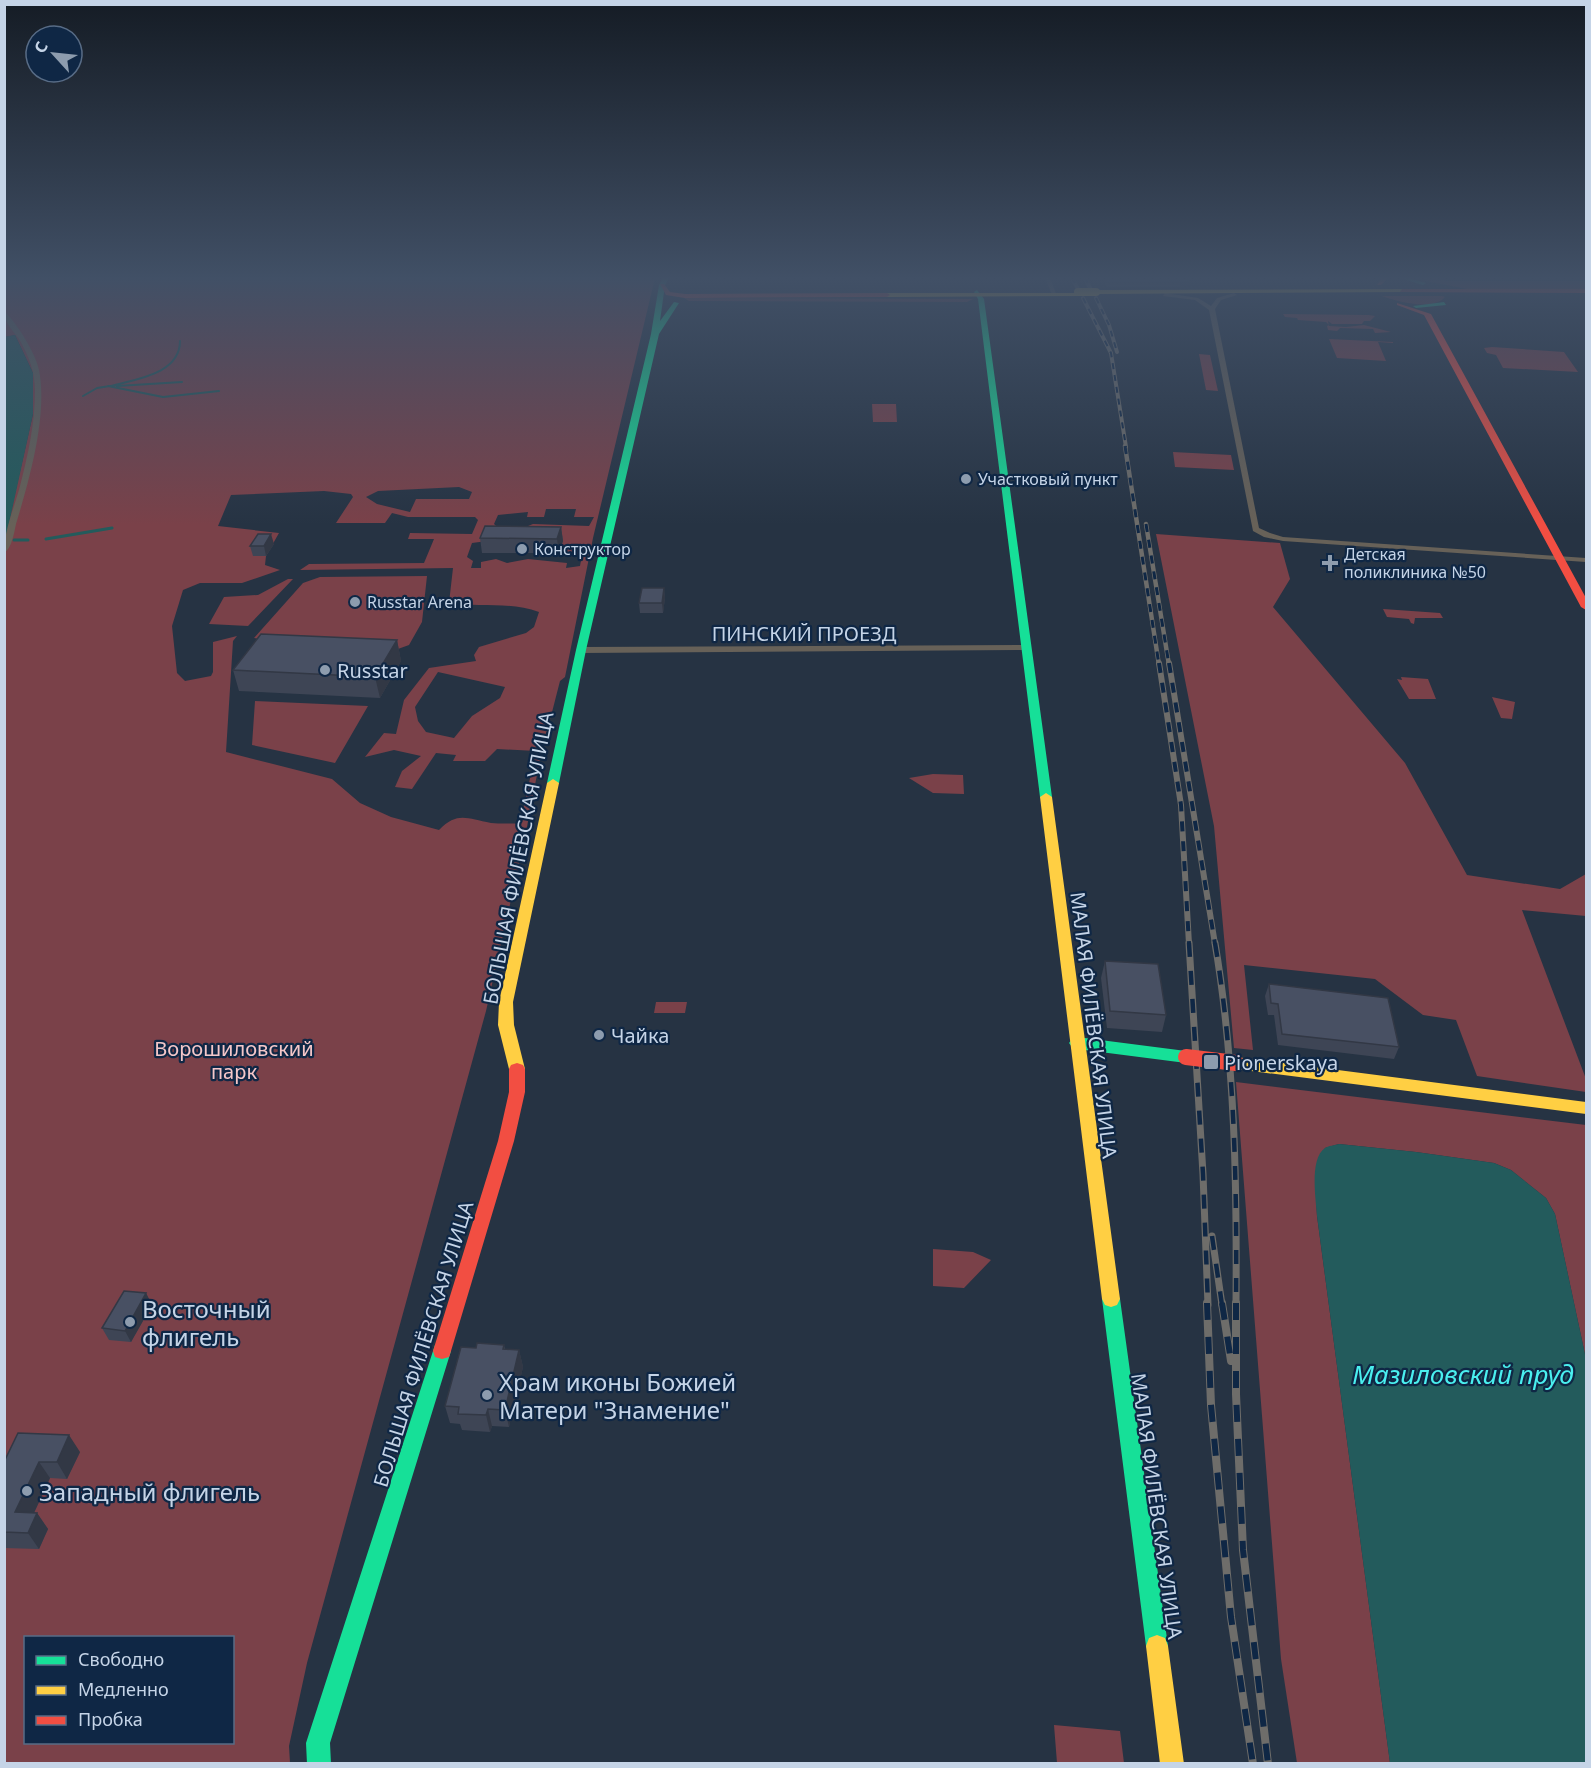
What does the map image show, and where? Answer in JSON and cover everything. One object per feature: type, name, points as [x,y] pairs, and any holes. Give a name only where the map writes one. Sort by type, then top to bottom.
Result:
[{"type":"street","points":[[4,551],[23,485],[38,414],[36,369],[31,361]]},
{"type":"street","name":"БОЛЬШАЯ ФИЛЁВСКАЯ УЛИЦА","points":[[319,1764],[318,1743],[414,1445],[506,1141],[517,1092],[517,1067],[506,1025],[506,1002],[581,651],[649,361]]},
{"type":"street","name":"МАЛАЯ ФИЛЁВСКАЯ УЛИЦА","points":[[988,361],[1172,1764]]},
{"type":"street","points":[[1222,361],[1256,529],[1267,535],[1283,539],[1587,560]]},
{"type":"street","points":[[1452,361],[1587,607]]},
{"type":"street","name":"ПИНСКИЙ ПРОЕЗД","points":[[581,651],[1027,648]]},
{"type":"street","points":[[1077,1043],[1587,1108]]},
{"type":"green space","name":"Ворошиловский парк","points":[[27,361],[635,361],[593,538],[565,677],[560,681],[540,759],[486,1011],[307,1663],[289,1746],[290,1763],[5,1763],[4,542],[33,414],[33,373]],"holes":[[[459,487],[472,492],[469,499],[416,499],[410,512],[377,504],[366,497],[378,491]],[[324,491],[351,494],[353,497],[336,523],[385,523],[392,513],[408,517],[475,517],[478,520],[472,534],[410,533],[408,539],[434,539],[424,563],[309,564],[300,570],[453,568],[449,603],[517,607],[539,612],[534,627],[526,633],[479,647],[474,655],[476,661],[429,668],[404,700],[396,734],[384,733],[365,757],[394,750],[421,756],[402,771],[395,787],[412,789],[436,753],[456,755],[453,761],[485,761],[497,749],[536,751],[520,824],[457,818],[439,830],[391,817],[360,803],[332,779],[226,752],[233,641],[237,636],[213,642],[211,676],[185,681],[177,673],[172,626],[183,590],[200,583],[242,583],[280,570],[265,565],[266,556],[279,533],[218,526],[231,495]],[[546,509],[576,509],[574,517],[594,517],[589,526],[533,524],[518,530],[502,531],[494,524],[498,515],[528,512],[527,517],[544,517]],[[487,541],[561,546],[565,553],[582,555],[580,566],[566,568],[567,563],[528,559],[507,563],[496,559],[481,562],[481,568],[471,568],[473,561],[467,557],[472,543]],[[438,672],[505,687],[500,698],[472,716],[454,738],[426,732],[418,721],[415,707]]]},
{"type":"green space","points":[[1200,361],[1211,361],[1218,391],[1206,390]]},
{"type":"green space","points":[[1499,361],[1570,361],[1578,372],[1503,368]]},
{"type":"green space","points":[[872,404],[896,404],[897,422],[873,422]]},
{"type":"green space","points":[[1173,452],[1231,455],[1234,470],[1175,467]]},
{"type":"green space","points":[[1156,534],[1280,543],[1290,579],[1273,607],[1405,763],[1467,875],[1560,889],[1586,874],[1586,916],[1522,910],[1586,1079],[1586,1092],[1477,1076],[1456,1020],[1423,1015],[1375,979],[1244,965],[1253,1050],[1234,1048],[1214,826]]},
{"type":"green space","name":"Russtar Arena","points":[[427,576],[422,622],[409,645],[384,654],[338,652],[254,638],[303,583],[320,577]]},
{"type":"green space","points":[[288,579],[293,579],[248,626],[209,624],[224,597],[258,595]]},
{"type":"green space","points":[[1383,609],[1440,613],[1443,618],[1415,618],[1414,624],[1409,619],[1387,617]]},
{"type":"green space","points":[[1401,677],[1428,679],[1436,699],[1409,699],[1397,679],[1402,680]]},
{"type":"green space","points":[[1492,697],[1515,702],[1512,719],[1501,718]]},
{"type":"green space","points":[[255,701],[368,706],[335,763],[252,745]]},
{"type":"green space","points":[[933,774],[963,775],[964,794],[933,793],[909,778]]},
{"type":"green space","points":[[656,1002],[687,1002],[685,1013],[654,1013]]},
{"type":"green space","points":[[1236,1082],[1586,1125],[1586,1359],[1555,1214],[1546,1198],[1511,1170],[1494,1163],[1339,1144],[1325,1148],[1315,1176],[1317,1216],[1390,1763],[1297,1763],[1281,1659]]},
{"type":"green space","points":[[933,1249],[973,1252],[991,1260],[964,1288],[933,1286]]},
{"type":"green space","points":[[1054,1725],[1120,1731],[1124,1763],[1057,1763]]},
{"type":"water","points":[[4,361],[27,361],[33,373],[33,414],[5,542]]},
{"type":"water","name":"Мазиловский пруд","points":[[1339,1144],[1494,1163],[1511,1170],[1546,1198],[1555,1214],[1586,1359],[1586,1763],[1390,1763],[1317,1216],[1315,1170],[1317,1161],[1320,1153],[1326,1147]]},
{"type":"building","points":[[485,526],[561,527],[557,539],[480,538]]},
{"type":"building","points":[[258,534],[271,534],[264,546],[250,546]]},
{"type":"building","points":[[642,588],[664,588],[662,603],[639,603]]},
{"type":"building","points":[[261,634],[397,640],[375,677],[233,670]]},
{"type":"building","points":[[1105,961],[1158,964],[1166,1015],[1110,1011]]},
{"type":"building","points":[[1269,984],[1388,998],[1399,1047],[1282,1034],[1278,1004],[1271,1003]]},
{"type":"building","points":[[124,1291],[146,1293],[125,1331],[102,1328]]},
{"type":"building","name":"Храм иконы Божией Матери \"Знамение\"","points":[[477,1343],[504,1345],[503,1349],[519,1350],[505,1410],[488,1409],[486,1415],[458,1414],[459,1407],[445,1406],[461,1347],[476,1348]]},
{"type":"building","points":[[18,1433],[69,1435],[57,1462],[39,1462],[15,1512],[37,1513],[28,1533],[4,1532],[4,1462]]},
{"type":"waterway","points":[[111,386],[155,373],[173,361]]},
{"type":"waterway","points":[[117,386],[182,382]]},
{"type":"waterway","points":[[83,396],[97,388],[109,386]]},
{"type":"waterway","points":[[109,386],[163,397],[219,391]]},
{"type":"waterway","points":[[46,539],[112,528]]},
{"type":"waterway","points":[[14,540],[28,540]]},
{"type":"railway","points":[[1112,361],[1126,447]]},
{"type":"railway","points":[[1125,446],[1159,665]]},
{"type":"railway","points":[[1146,524],[1169,665]]},
{"type":"railway","points":[[1159,663],[1181,805],[1189,944]]},
{"type":"railway","points":[[1169,663],[1215,944]]},
{"type":"railway","points":[[1189,943],[1203,1174],[1208,1305]]},
{"type":"railway","points":[[1215,943],[1231,1078],[1236,1214],[1236,1394],[1243,1550],[1268,1764]]},
{"type":"railway","points":[[1212,1236],[1222,1305]]},
{"type":"railway","points":[[1207,1303],[1211,1405],[1231,1617],[1253,1764]]},
{"type":"railway","points":[[1222,1303],[1231,1361]]},
{"type":"traffic: fast","points":[[553,783],[581,650],[649,361]]},
{"type":"traffic: fast","points":[[989,361],[1046,797]]},
{"type":"traffic: fast","points":[[1077,1043],[1186,1057]]},
{"type":"traffic: fast","points":[[1111,1299],[1157,1646]]},
{"type":"traffic: fast","points":[[319,1764],[318,1743],[442,1351]]},
{"type":"traffic: slow","points":[[517,1069],[506,1025],[506,1002],[553,783]]},
{"type":"traffic: slow","points":[[1046,797],[1111,1299]]},
{"type":"traffic: slow","points":[[1236,1063],[1586,1108]]},
{"type":"traffic: slow","points":[[1157,1646],[1172,1764]]},
{"type":"traffic: jam","points":[[1452,361],[1586,607]]},
{"type":"traffic: jam","points":[[1186,1057],[1236,1063]]},
{"type":"traffic: jam","points":[[442,1351],[506,1141],[517,1092],[517,1069]]},
{"type":"place","name":"Участковый пункт","points":[[966,479]]},
{"type":"place","name":"Конструктор","points":[[522,549]]},
{"type":"place","name":"Детская поликлиника №50","points":[[1330,563]]},
{"type":"place","name":"Russtar Arena","points":[[355,602]]},
{"type":"place","name":"Russtar","points":[[325,670]]},
{"type":"place","name":"Чайка","points":[[599,1035]]},
{"type":"place","name":"Pionerskaya","points":[[1211,1062]]},
{"type":"place","name":"Восточный флигель","points":[[130,1322]]},
{"type":"place","name":"Храм иконы Божией Матери \"Знамение\"","points":[[487,1395]]},
{"type":"place","name":"Западный флигель","points":[[27,1491]]}]
